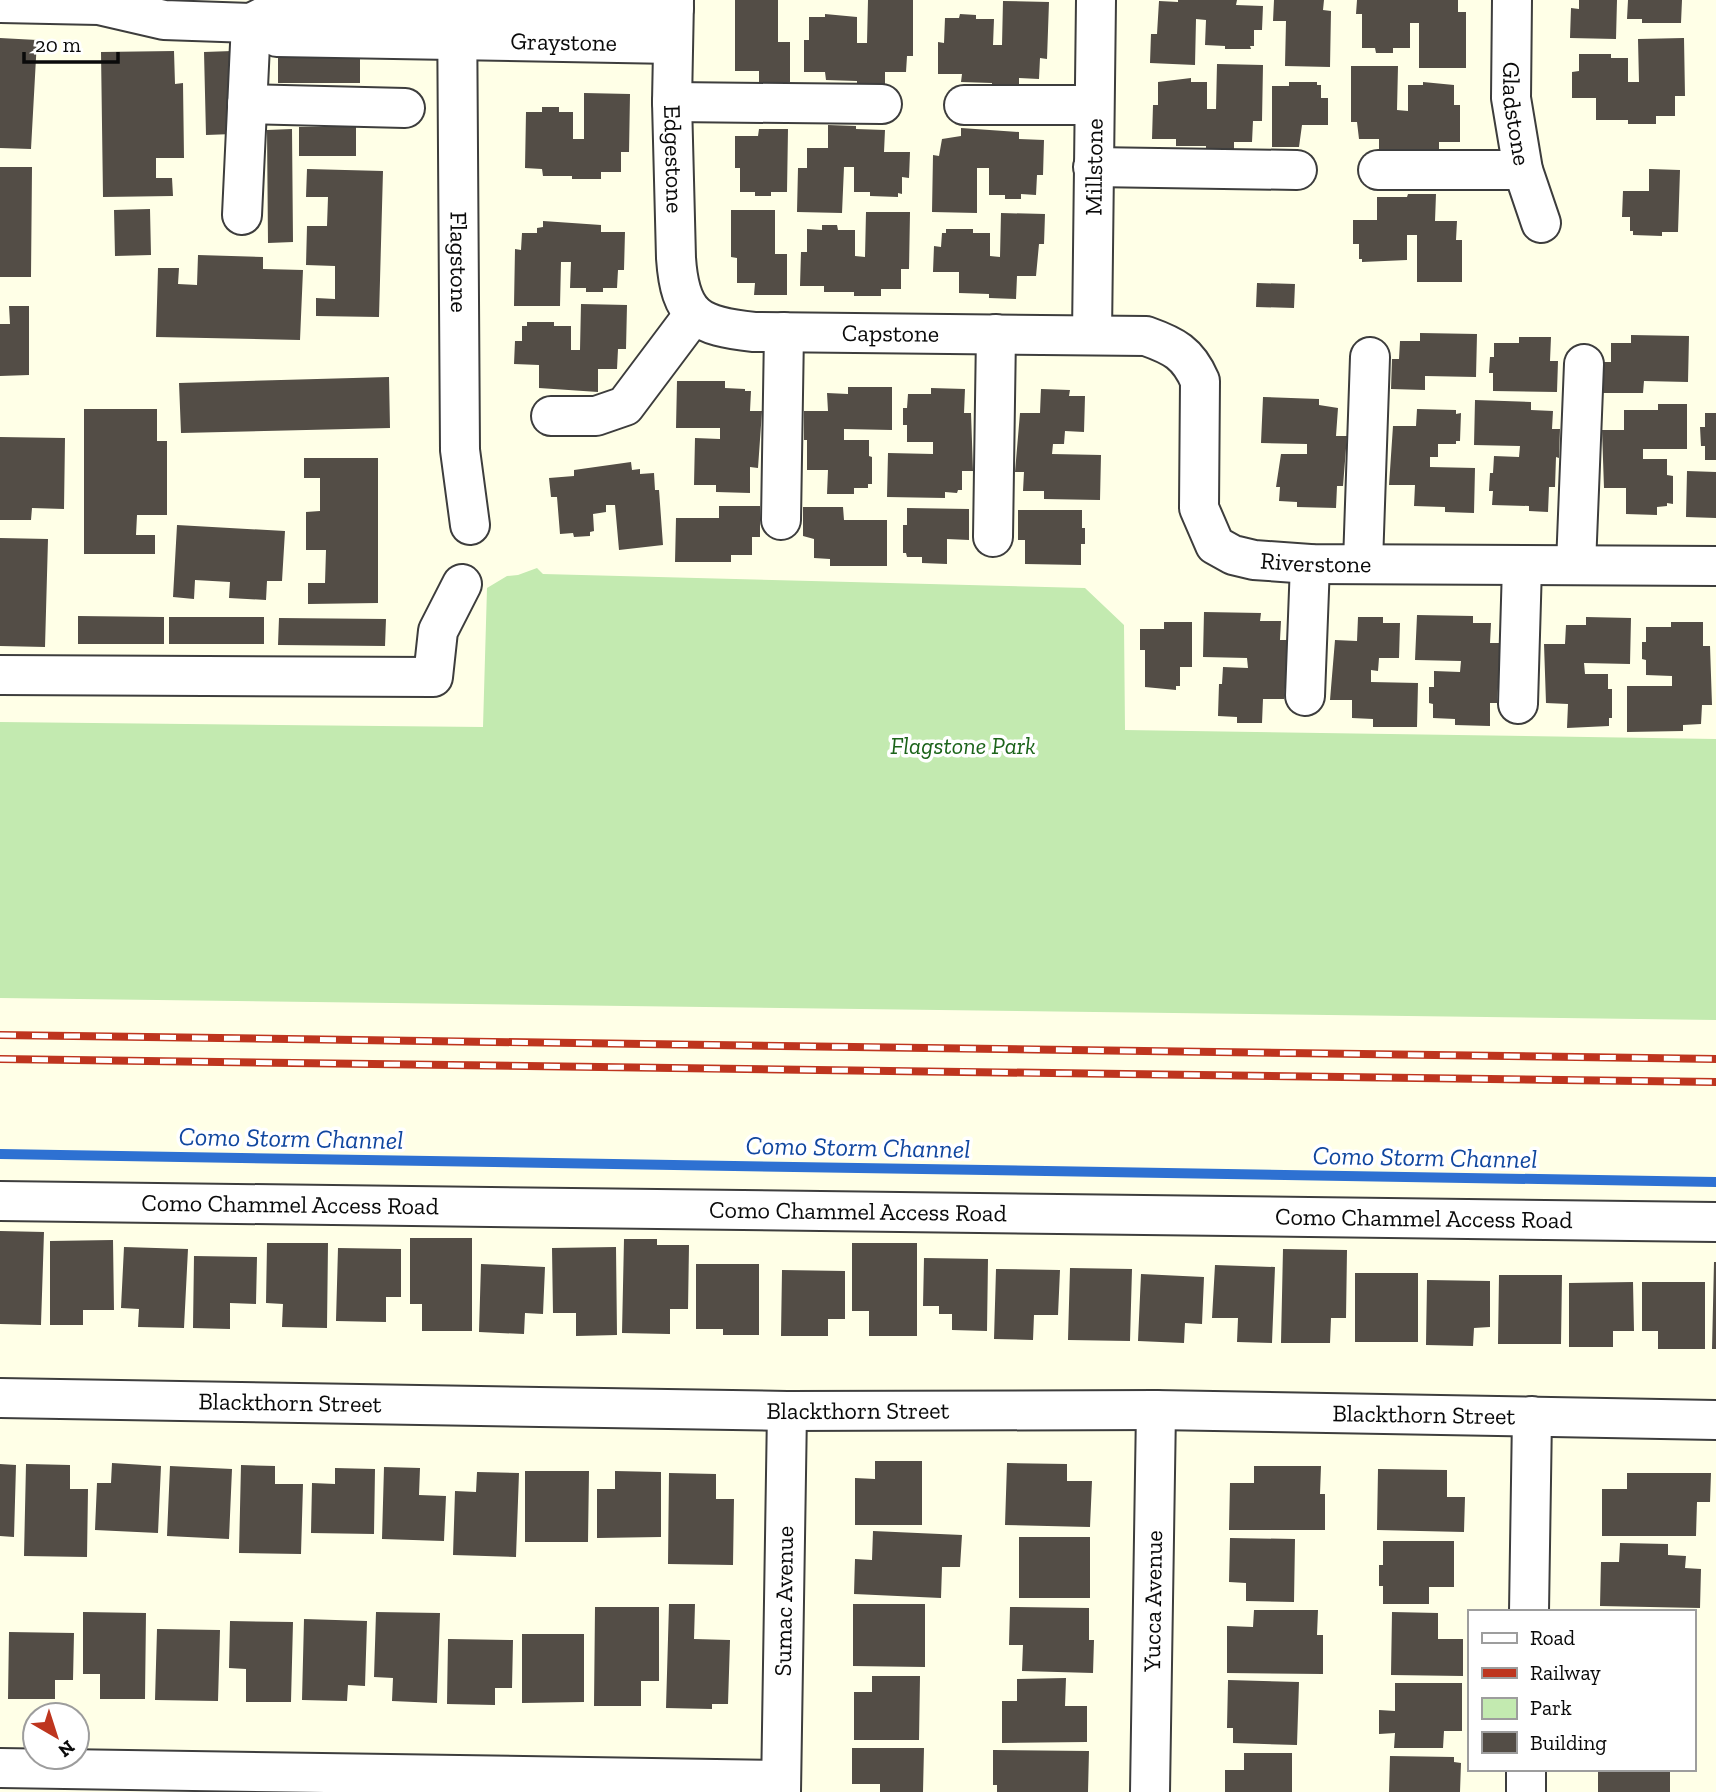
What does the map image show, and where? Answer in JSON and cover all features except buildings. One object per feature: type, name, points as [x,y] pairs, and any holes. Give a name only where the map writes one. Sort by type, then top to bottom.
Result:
[{"type":"street","name":"Millstone","points":[[1092,335],[1096,0]]},
{"type":"street","name":"Gladstone","points":[[1512,0],[1511,98],[1523,170],[1541,223]]},
{"type":"street","points":[[0,3],[99,5],[164,10],[251,23],[242,215]]},
{"type":"street","name":"Graystone","points":[[251,23],[281,8],[673,17]]},
{"type":"street","name":"Flagstone","points":[[456,14],[460,450],[470,524]]},
{"type":"street","name":"Edgestone","points":[[673,17],[672,102],[678,280],[683,299],[694,314]]},
{"type":"street","points":[[672,102],[882,104]]},
{"type":"street","points":[[247,104],[405,108]]},
{"type":"street","points":[[964,105],[1094,105]]},
{"type":"street","points":[[1093,167],[1297,170]]},
{"type":"street","points":[[1378,170],[1523,170]]},
{"type":"street","points":[[551,416],[596,416],[625,406],[694,314]]},
{"type":"street","name":"Capstone","points":[[694,314],[720,328],[784,332],[1092,335]]},
{"type":"street","points":[[781,520],[784,332]]},
{"type":"street","points":[[993,537],[996,334]]},
{"type":"street","name":"Riverstone","points":[[1092,335],[1146,336],[1178,349],[1193,364],[1200,381],[1199,508],[1215,545],[1233,555],[1254,560],[1310,564],[1716,566]]},
{"type":"street","points":[[1363,563],[1370,357]]},
{"type":"street","points":[[1576,565],[1584,364]]},
{"type":"street","points":[[1305,696],[1310,564]]},
{"type":"street","points":[[1518,704],[1522,566]]},
{"type":"street","points":[[0,675],[433,677],[438,631],[462,584]]},
{"type":"street","name":"Como Chammel Access Road","points":[[0,1200],[1716,1222]]},
{"type":"street","name":"Blackthorn Street","points":[[0,1398],[787,1411],[1156,1410],[1716,1420]]},
{"type":"street","name":"Yucca Avenue","points":[[1150,1792],[1156,1410]]},
{"type":"street","name":"Sumac Avenue","points":[[781,1786],[787,1411]]},
{"type":"street","points":[[1529,1610],[1532,1416]]},
{"type":"street","points":[[0,1768],[781,1786]]},
{"type":"street","points":[[1525,1792],[1526,1771]]},
{"type":"green space","name":"Flagstone Park","points":[[537,568],[543,574],[1085,588],[1124,625],[1125,730],[1716,739],[1716,1020],[0,998],[0,722],[483,727],[487,588],[507,576]]},
{"type":"waterway","name":"Como Storm Channel","points":[[0,1154],[1716,1182]]},
{"type":"railway","points":[[0,1035],[1716,1059]]},
{"type":"railway","points":[[0,1059],[1716,1082]]}]
